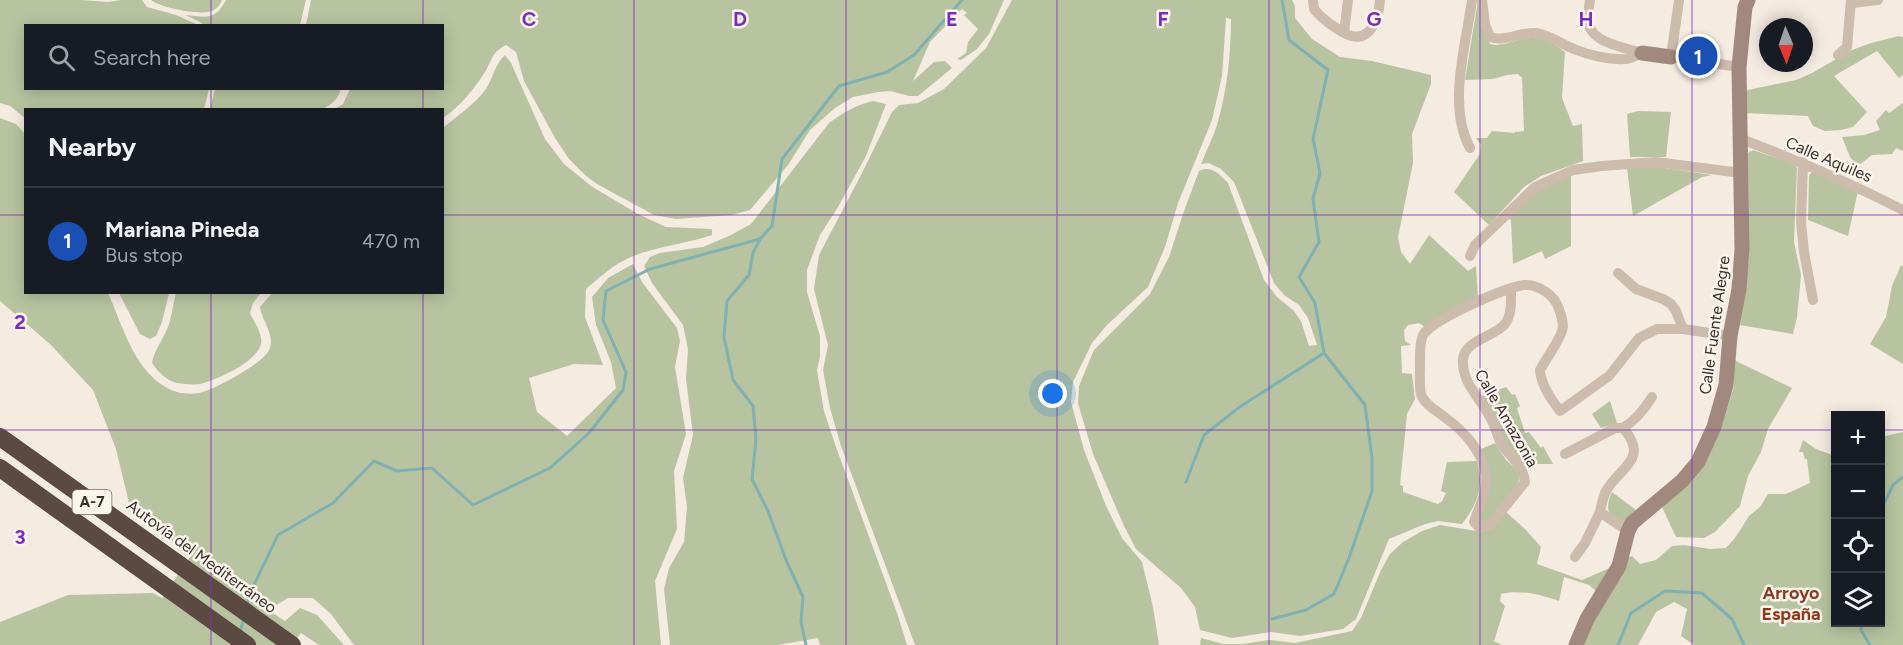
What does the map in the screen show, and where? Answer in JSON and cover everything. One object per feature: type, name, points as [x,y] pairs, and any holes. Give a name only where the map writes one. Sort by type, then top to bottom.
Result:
[{"type":"highway","name":"Autovía del Mediterráneo","points":[[0,438],[292,645]]},
{"type":"highway","name":"A-7","points":[[0,468],[247,645]]},
{"type":"street","points":[[1313,0],[1314,9],[1319,16],[1344,33],[1360,37],[1372,29],[1380,0]]},
{"type":"street","points":[[1344,33],[1348,0]]},
{"type":"street","points":[[1470,148],[1465,138],[1459,110],[1461,76],[1472,0]]},
{"type":"street","points":[[1482,0],[1485,24],[1490,37],[1506,39],[1523,33],[1536,33],[1549,36],[1575,50],[1599,56],[1625,59],[1642,53]]},
{"type":"street","points":[[1590,0],[1589,27],[1600,39],[1642,53],[1739,67]]},
{"type":"street","points":[[1671,57],[1678,0]]},
{"type":"street","name":"Calle Fuente Alegre","points":[[1576,645],[1587,619],[1619,566],[1632,523],[1682,481],[1698,462],[1714,427],[1726,386],[1730,336],[1739,289],[1742,249],[1739,67],[1744,7],[1748,0]]},
{"type":"street","points":[[1838,55],[1847,47],[1851,2],[1878,0]]},
{"type":"street","name":"Calle Aquiles","points":[[1741,139],[1803,162],[1903,210]]},
{"type":"street","points":[[1470,256],[1475,245],[1535,187],[1573,170],[1602,165],[1656,162],[1741,174]]},
{"type":"street","points":[[1803,162],[1801,222],[1813,300]]},
{"type":"street","points":[[1618,273],[1636,289],[1663,298],[1671,304],[1683,329]]},
{"type":"street","name":"Calle Amazonia","points":[[1511,288],[1510,314],[1504,325],[1471,346],[1463,356],[1463,371],[1470,389],[1492,420],[1501,443],[1524,472],[1525,482],[1490,525],[1479,527],[1474,522],[1486,486],[1486,472],[1480,457],[1467,438],[1450,421],[1425,402],[1421,395],[1419,352],[1424,334],[1434,324],[1478,301],[1511,288],[1526,285],[1551,296],[1558,304],[1564,321],[1564,330],[1540,370],[1540,376],[1560,411],[1609,376],[1639,338],[1657,329],[1683,329],[1730,336]]},
{"type":"street","points":[[1565,454],[1615,428],[1623,428],[1645,409],[1652,397]]},
{"type":"street","points":[[1575,557],[1585,543],[1600,512],[1606,492],[1634,456],[1635,448],[1631,437],[1623,428]]},
{"type":"street","points":[[1600,512],[1628,531]]},
{"type":"green space","points":[[0,0],[108,2],[142,0],[147,7],[176,15],[196,24],[24,24],[24,90],[209,90],[204,108],[24,108],[24,117],[10,106],[0,103]]},
{"type":"green space","points":[[151,0],[222,0],[215,9],[202,12],[170,8]]},
{"type":"green space","points":[[226,0],[306,0],[300,24],[202,24],[185,15],[204,17],[214,15]]},
{"type":"green space","points":[[311,0],[1004,0],[989,34],[977,49],[961,60],[957,59],[966,53],[968,42],[978,29],[964,15],[967,13],[962,9],[930,42],[913,81],[934,62],[945,61],[952,68],[918,96],[890,91],[878,92],[853,97],[835,108],[810,130],[788,165],[750,210],[731,215],[676,219],[654,215],[597,184],[569,159],[524,81],[516,52],[506,45],[494,55],[470,93],[444,117],[444,108],[337,108],[343,104],[350,90],[444,90],[444,24],[306,24]]},
{"type":"green space","points":[[1012,0],[1292,0],[1295,6],[1295,18],[1312,39],[1340,57],[1372,61],[1431,75],[1431,84],[1412,134],[1413,163],[1398,237],[1401,252],[1410,264],[1429,235],[1468,271],[1476,266],[1478,298],[1425,327],[1419,323],[1408,325],[1404,330],[1405,341],[1411,345],[1401,346],[1402,373],[1412,374],[1415,399],[1407,414],[1400,485],[1403,486],[1403,492],[1438,504],[1446,493],[1441,491],[1447,462],[1477,461],[1480,486],[1472,510],[1462,524],[1438,521],[1389,539],[1356,619],[1343,629],[1300,636],[1271,632],[1232,638],[1200,630],[1195,607],[1181,588],[1136,549],[1093,454],[1078,403],[1079,386],[1094,350],[1150,294],[1169,257],[1199,171],[1203,169],[1215,171],[1228,183],[1264,280],[1301,321],[1309,346],[1317,345],[1308,318],[1299,305],[1284,295],[1274,283],[1234,182],[1221,169],[1209,163],[1201,164],[1214,135],[1226,86],[1231,19],[1226,18],[1222,76],[1212,120],[1178,203],[1165,247],[1148,287],[1107,325],[1092,343],[1073,382],[1071,402],[1084,450],[1106,506],[1122,538],[1142,562],[1159,645],[915,645],[841,446],[830,408],[823,370],[828,345],[814,289],[819,255],[892,112],[899,105],[918,103],[944,89],[986,48]]},
{"type":"green space","points":[[1478,0],[1480,25],[1490,44],[1501,45],[1527,38],[1537,38],[1550,42],[1565,52],[1562,98],[1573,126],[1582,124],[1583,161],[1541,176],[1524,187],[1489,225],[1454,192],[1480,154],[1481,145],[1476,138],[1487,138],[1492,131],[1515,133],[1524,131],[1522,78],[1518,74],[1493,79],[1465,80]]},
{"type":"green space","points":[[1899,36],[1903,37],[1903,75],[1899,78],[1877,51],[1834,76],[1867,112],[1853,127],[1825,131],[1813,126],[1808,116],[1744,113],[1743,91],[1796,80],[1852,50]]},
{"type":"green space","points":[[505,55],[511,63],[545,139],[564,164],[591,186],[638,214],[666,227],[712,229],[712,235],[651,250],[625,260],[607,271],[586,289],[585,317],[603,365],[574,364],[529,378],[537,412],[567,436],[616,388],[611,362],[596,325],[592,297],[608,278],[633,264],[642,282],[677,328],[680,341],[675,367],[686,434],[674,471],[677,529],[655,581],[661,645],[354,645],[331,614],[313,598],[288,598],[268,610],[285,621],[300,608],[317,615],[344,645],[319,645],[301,633],[292,645],[0,645],[0,622],[68,595],[153,593],[162,598],[191,556],[130,507],[116,449],[93,390],[50,344],[0,301],[0,118],[16,124],[24,133],[24,294],[108,294],[136,356],[153,378],[172,390],[185,394],[199,393],[237,376],[258,362],[269,350],[270,334],[260,307],[271,294],[444,294],[444,127],[482,94]]},
{"type":"green space","points":[[215,90],[341,90],[334,101],[324,108],[210,108]]},
{"type":"green space","points":[[873,101],[886,104],[866,156],[820,235],[807,270],[807,292],[820,336],[820,357],[817,370],[824,411],[907,645],[820,645],[818,638],[777,645],[670,645],[664,589],[669,568],[684,542],[687,507],[683,478],[693,435],[686,379],[688,349],[683,325],[652,283],[644,266],[650,257],[660,253],[703,247],[751,224],[829,123],[850,109]]},
{"type":"green space","points":[[1903,103],[1903,151],[1896,148],[1892,154],[1872,155],[1858,166],[1850,157],[1842,137],[1864,135],[1880,130],[1876,121],[1886,110],[1889,113]]},
{"type":"green space","points":[[1638,111],[1671,112],[1666,157],[1630,157],[1627,114]]},
{"type":"green space","points":[[1753,150],[1794,164],[1797,168],[1794,242],[1801,275],[1793,334],[1740,325],[1749,257],[1748,153]]},
{"type":"green space","points":[[1651,166],[1712,175],[1702,177],[1633,216],[1627,168]]},
{"type":"green space","points":[[1812,172],[1858,191],[1848,236],[1808,220],[1809,176]]},
{"type":"green space","points":[[1571,176],[1571,246],[1545,259],[1542,251],[1513,264],[1511,220],[1509,219],[1537,190]]},
{"type":"green space","points":[[1901,265],[1903,267],[1903,364],[1870,344],[1886,317],[1892,286]]},
{"type":"green space","points":[[120,294],[169,294],[156,336],[150,339],[140,334]]},
{"type":"green space","points":[[176,294],[260,294],[253,303],[250,313],[261,336],[261,344],[258,351],[244,364],[226,374],[198,384],[173,382],[152,363],[171,319]]},
{"type":"green space","points":[[1734,360],[1792,388],[1768,429],[1761,452],[1748,476],[1740,506],[1715,532],[1704,538],[1676,537],[1661,505],[1722,425],[1734,386]]},
{"type":"green space","points":[[1506,387],[1512,395],[1515,394],[1520,406],[1517,408],[1525,433],[1529,432],[1541,448],[1543,446],[1553,464],[1523,464],[1503,439],[1482,396]]},
{"type":"green space","points":[[1610,401],[1617,423],[1601,428],[1592,414]]},
{"type":"green space","points":[[1903,432],[1903,645],[1694,645],[1681,636],[1687,609],[1674,602],[1656,612],[1638,645],[1581,645],[1626,558],[1632,556],[1640,564],[1656,560],[1672,546],[1726,548],[1768,494],[1786,494],[1810,483],[1807,459],[1803,452],[1799,452],[1803,440],[1816,449],[1831,455],[1831,627],[1885,627],[1885,436]]},
{"type":"green space","points":[[1495,443],[1506,460],[1518,471],[1519,480],[1488,521],[1479,522],[1490,488],[1481,449]]},
{"type":"green space","points":[[1612,492],[1636,510],[1627,522],[1615,520],[1609,513],[1608,503]]},
{"type":"green space","points":[[1505,511],[1541,547],[1537,564],[1582,580],[1612,567],[1597,592],[1589,585],[1564,577],[1559,601],[1522,592],[1501,594],[1500,601],[1505,606],[1494,641],[1502,645],[1200,645],[1201,638],[1223,644],[1269,640],[1295,643],[1352,631],[1361,618],[1390,554],[1403,542],[1422,531],[1440,525],[1482,532]]},
{"type":"waterway","points":[[247,605],[250,593],[278,535],[333,503],[374,461],[397,471],[432,468],[473,505],[550,468],[589,433],[623,390],[626,372],[603,320],[606,291],[650,269],[760,239],[772,226],[782,159],[839,86],[887,72],[914,55],[962,0]]},
{"type":"waterway","points":[[1186,482],[1204,435],[1241,406],[1324,353],[1315,303],[1299,277],[1319,242],[1313,199],[1320,173],[1313,139],[1328,70],[1289,40],[1282,0]]},
{"type":"waterway","points":[[760,239],[753,253],[749,275],[727,301],[724,337],[733,380],[753,406],[756,440],[752,479],[768,511],[803,597],[801,622],[806,645]]},
{"type":"waterway","points":[[1272,619],[1306,610],[1334,594],[1372,491],[1372,458],[1365,405],[1324,353]]},
{"type":"waterway","name":"Arroyo España","points":[[1885,502],[1893,485],[1903,477]]},
{"type":"waterway","name":"Arroyo España","points":[[1618,645],[1631,613],[1665,591],[1702,593],[1732,619],[1744,645]]},
{"type":"waterway","points":[[240,632],[244,618]]},
{"type":"waterway","name":"Arroyo España","points":[[1861,627],[1870,645]]},
{"type":"place","name":"Mariana Pineda","points":[[1698,56]]},
{"type":"district","name":"Arroyo España","points":[[1791,603]]}]
